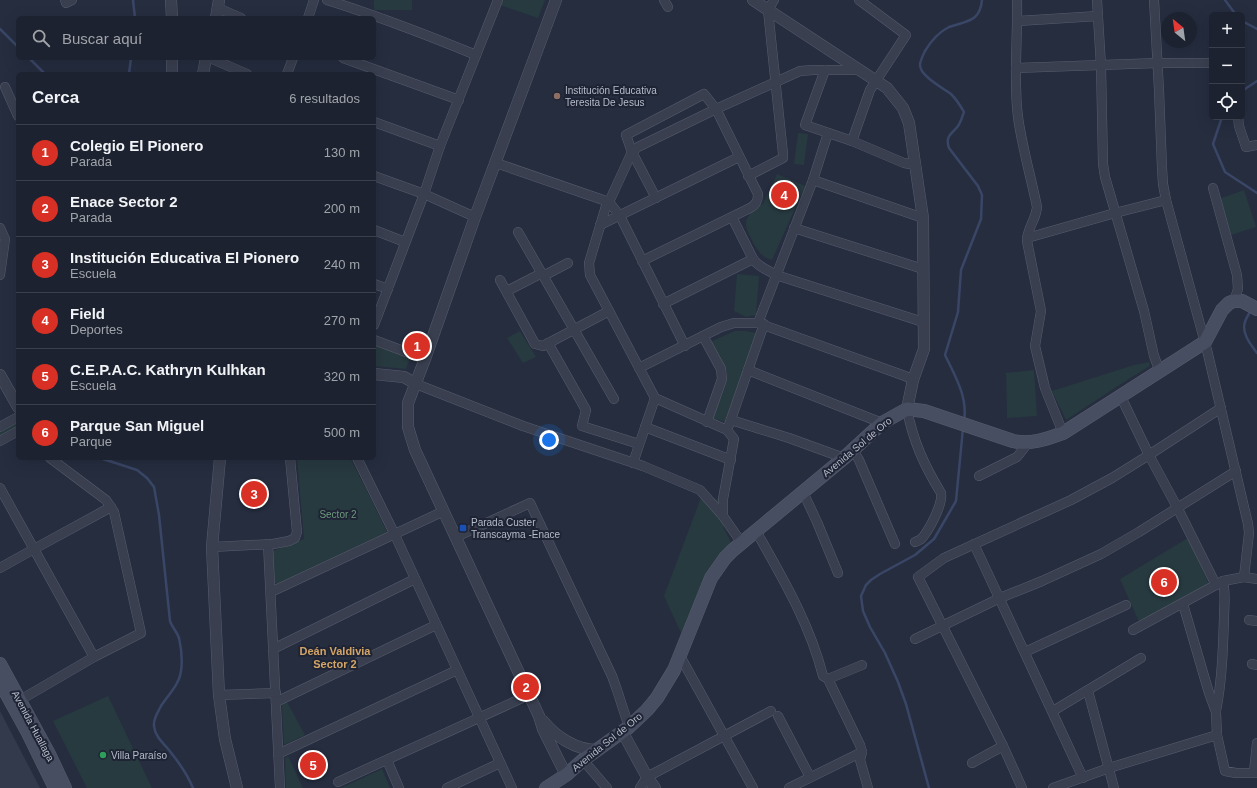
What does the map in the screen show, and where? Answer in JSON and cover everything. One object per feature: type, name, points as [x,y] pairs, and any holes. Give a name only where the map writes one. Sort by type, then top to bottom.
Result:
[{"type":"main road","points":[[907,409],[924,411],[997,437],[1020,443],[1044,440],[1063,433],[1205,342],[1222,310],[1228,303],[1238,301],[1257,309]]},
{"type":"main road","name":"Avenida Sol de Oro","points":[[546,788],[566,775],[626,729],[647,710],[657,698],[674,670],[711,578],[726,558],[742,542],[848,454],[882,423],[907,409]]},
{"type":"main road","name":"Avenida Huallaga","points":[[0,664],[34,746],[55,788]]},
{"type":"main road","name":"Avenida Huallaga","points":[[0,682],[16,702],[49,754],[65,788]]},
{"type":"street","points":[[65,0],[66,3],[72,0]]},
{"type":"street","points":[[170,0],[172,16]]},
{"type":"street","points":[[309,16],[314,0]]},
{"type":"street","points":[[327,0],[411,28],[476,55]]},
{"type":"street","points":[[376,320],[424,194],[440,146],[498,0]]},
{"type":"street","points":[[556,0],[475,217],[408,403],[407,422],[409,434],[415,450],[539,716],[543,730],[566,775]]},
{"type":"street","points":[[753,0],[887,88],[893,94],[907,115],[911,130],[923,218],[924,349],[913,380],[907,409],[918,451],[941,493],[942,498],[938,510],[923,538],[915,542]]},
{"type":"street","points":[[748,176],[783,158],[768,10],[774,0]]},
{"type":"street","points":[[1017,0],[1018,20],[1016,68],[1018,116],[1023,149],[1037,207],[1036,215],[1027,232],[1041,311],[1035,346],[1045,388],[1063,433]]},
{"type":"street","points":[[1097,0],[1101,66],[1103,164],[1105,177],[1144,311],[1154,356],[1160,372]]},
{"type":"street","points":[[1154,0],[1163,184],[1166,200],[1205,342],[1248,524],[1253,533],[1244,577]]},
{"type":"street","points":[[852,141],[870,90],[906,35],[864,2]]},
{"type":"street","points":[[218,9],[236,16]]},
{"type":"street","points":[[1018,20],[1098,16]]},
{"type":"street","points":[[172,60],[172,72]]},
{"type":"street","points":[[203,72],[206,60]]},
{"type":"street","points":[[215,60],[242,72]]},
{"type":"street","points":[[288,72],[292,60]]},
{"type":"street","points":[[349,60],[459,100]]},
{"type":"street","points":[[1016,68],[1158,63],[1209,63]]},
{"type":"street","points":[[825,70],[805,125],[852,141],[904,163],[916,165]]},
{"type":"street","points":[[723,516],[723,499],[734,439],[727,430],[655,398],[590,275],[589,263],[600,225],[606,206],[632,152],[638,147],[716,109],[800,72],[859,70]]},
{"type":"street","points":[[2,84],[16,99]]},
{"type":"street","points":[[2,84],[16,112]]},
{"type":"street","points":[[642,261],[754,206],[758,199],[758,194],[738,157],[716,109],[704,94],[626,135],[632,152],[656,198]]},
{"type":"street","points":[[1238,120],[1246,147],[1257,145]]},
{"type":"street","points":[[376,123],[440,146]]},
{"type":"street","points":[[727,430],[748,370],[776,275],[813,180],[828,133]]},
{"type":"street","points":[[600,225],[738,157]]},
{"type":"street","points":[[496,163],[609,202],[620,216],[685,346]]},
{"type":"street","points":[[376,177],[424,194],[475,217]]},
{"type":"street","points":[[813,180],[923,218]]},
{"type":"street","points":[[1212,188],[1237,275],[1238,301]]},
{"type":"street","points":[[1027,238],[1166,200]]},
{"type":"street","points":[[732,217],[753,259],[762,268],[776,275],[923,322]]},
{"type":"street","points":[[0,228],[5,239],[0,275]]},
{"type":"street","points":[[794,228],[923,269]]},
{"type":"street","points":[[376,231],[405,242]]},
{"type":"street","points":[[518,232],[543,273],[614,400]]},
{"type":"street","points":[[663,304],[753,259]]},
{"type":"street","points":[[507,291],[543,273],[547,274],[568,263]]},
{"type":"street","points":[[500,280],[536,344],[543,346],[609,311]]},
{"type":"street","points":[[376,285],[388,289]]},
{"type":"street","points":[[639,368],[721,327],[734,323],[761,324],[913,380]]},
{"type":"street","points":[[703,336],[721,369],[722,379],[707,422]]},
{"type":"street","points":[[376,341],[425,359]]},
{"type":"street","points":[[548,343],[586,410],[582,426],[639,444]]},
{"type":"street","points":[[748,370],[882,423]]},
{"type":"street","points":[[376,374],[404,376],[416,384],[523,426],[633,463],[700,490],[707,496],[742,542]]},
{"type":"street","points":[[0,375],[16,403]]},
{"type":"street","points":[[1121,397],[1149,455],[1177,507],[1225,590],[1220,692],[1216,712],[1217,735],[1225,770],[1236,773],[1255,773],[1257,743]]},
{"type":"street","points":[[633,463],[655,398]]},
{"type":"street","points":[[1022,788],[1004,746],[918,577],[944,558],[1071,500],[1112,478],[1221,408]]},
{"type":"street","points":[[0,427],[16,418]]},
{"type":"street","points":[[731,420],[848,454],[859,460],[895,544]]},
{"type":"street","points":[[644,428],[731,460]]},
{"type":"street","points":[[0,441],[16,432]]},
{"type":"street","points":[[979,476],[1017,457],[1028,443]]},
{"type":"street","points":[[16,702],[94,657],[141,633],[114,512],[106,500],[53,460]]},
{"type":"street","points":[[220,460],[212,547],[219,695],[225,739],[237,788]]},
{"type":"street","points":[[212,547],[273,544],[289,541],[295,538],[297,532],[290,460]]},
{"type":"street","points":[[358,460],[394,533],[512,788]]},
{"type":"street","points":[[915,639],[1000,598],[1101,554],[1236,471]]},
{"type":"street","points":[[0,488],[94,657]]},
{"type":"street","points":[[803,492],[815,516],[838,573]]},
{"type":"street","points":[[456,537],[530,503],[612,676],[617,690],[626,729],[647,777],[655,788]]},
{"type":"street","points":[[0,568],[111,508]]},
{"type":"street","points":[[271,592],[394,533],[444,511]]},
{"type":"street","points":[[756,531],[786,585],[811,639],[823,676],[828,679],[860,745],[862,752],[860,760],[868,788]]},
{"type":"street","points":[[268,544],[280,788]]},
{"type":"street","points":[[974,544],[1083,778]]},
{"type":"street","points":[[1133,630],[1220,583],[1244,577],[1257,579]]},
{"type":"street","points":[[273,648],[415,579]]},
{"type":"street","points":[[1183,604],[1216,712]]},
{"type":"street","points":[[1025,652],[1126,605]]},
{"type":"street","points":[[276,702],[436,625]]},
{"type":"street","points":[[680,656],[753,788]]},
{"type":"street","points":[[1053,711],[1141,658]]},
{"type":"street","points":[[828,679],[862,665]]},
{"type":"street","points":[[278,754],[457,670]]},
{"type":"street","points":[[1088,691],[1114,788]]},
{"type":"street","points":[[219,695],[276,693]]},
{"type":"street","points":[[338,782],[529,695]]},
{"type":"street","points":[[640,788],[647,777],[724,735],[775,714],[810,777]]},
{"type":"street","points":[[539,716],[552,732],[562,739],[582,748],[597,750]]},
{"type":"street","points":[[1053,788],[1109,768],[1217,735]]},
{"type":"street","points":[[972,763],[1004,746]]},
{"type":"street","points":[[789,788],[862,752]]},
{"type":"street","points":[[387,760],[399,788]]},
{"type":"street","points":[[584,760],[607,788]]},
{"type":"street","points":[[448,788],[500,763]]},
{"type":"shaded area","points":[[0,711],[40,788],[0,788]]},
{"type":"green space","points":[[374,0],[412,0],[412,10],[374,10]]},
{"type":"green space","points":[[504,0],[545,0],[538,18],[500,5]]},
{"type":"green space","points":[[798,133],[808,134],[804,165],[794,164]]},
{"type":"green space","points":[[777,174],[805,186],[772,260],[766,258],[757,249],[748,232],[746,222],[752,212],[763,204]]},
{"type":"green space","points":[[1244,190],[1256,227],[1231,235],[1219,199]]},
{"type":"green space","points":[[737,274],[759,276],[756,315],[746,317],[734,311]]},
{"type":"green space","points":[[520,331],[536,357],[523,363],[507,338]]},
{"type":"green space","points":[[735,331],[756,333],[725,422],[712,418],[727,380],[727,371],[710,342]]},
{"type":"green space","points":[[376,346],[410,358],[406,369],[376,366]]},
{"type":"green space","points":[[1149,362],[1150,366],[1066,420],[1052,391],[1134,365]]},
{"type":"green space","points":[[1034,370],[1037,416],[1007,418],[1006,373]]},
{"type":"green space","points":[[16,424],[16,428],[0,437],[0,432]]},
{"type":"green space","name":"Sector 2","points":[[297,460],[351,460],[387,532],[277,584],[275,583],[273,551],[304,539]]},
{"type":"green space","points":[[702,495],[721,500],[724,529],[731,542],[707,572],[682,635],[664,596]]},
{"type":"green space","points":[[1188,538],[1209,584],[1140,624],[1120,579]]},
{"type":"green space","name":"Villa Paraíso","points":[[108,696],[152,788],[87,788],[53,721]]},
{"type":"green space","points":[[287,702],[305,735],[284,745],[282,704]]},
{"type":"green space","points":[[288,756],[303,788],[286,788],[285,758]]},
{"type":"green space","points":[[382,769],[390,788],[341,788]]},
{"type":"waterway","points":[[133,0],[135,16]]},
{"type":"waterway","points":[[964,421],[965,412],[960,387],[945,355],[958,312],[961,270],[981,219],[982,195],[978,186],[949,148],[948,144],[948,138],[961,121],[964,112],[951,94],[932,81],[924,73],[920,65],[925,51],[936,37],[949,27],[966,22],[975,17],[981,8],[982,0]]},
{"type":"waterway","points":[[1225,0],[1234,12]]},
{"type":"waterway","points":[[1245,23],[1257,29]]},
{"type":"waterway","points":[[0,29],[16,45]]},
{"type":"waterway","points":[[31,60],[43,72]]},
{"type":"waterway","points":[[129,72],[131,60]]},
{"type":"waterway","points":[[1245,89],[1257,81]]},
{"type":"waterway","points":[[1221,120],[1213,144],[1225,172],[1257,193]]},
{"type":"waterway","points":[[1251,310],[1245,320],[1244,330],[1247,339],[1257,353]]},
{"type":"waterway","points":[[929,788],[906,704],[885,653],[870,627],[863,611],[861,596],[866,585],[871,580],[915,555],[934,539],[956,501],[963,428]]},
{"type":"waterway","points":[[106,460],[137,470],[147,478],[154,487],[159,515],[170,621],[179,638],[182,661],[179,678],[157,713],[154,726],[156,734],[181,766],[193,788]]},
{"type":"place","name":"Institución Educativa Teresita De Jesus","points":[[557,96]]},
{"type":"place","name":"Field","points":[[784,195]]},
{"type":"place","name":"Colegio El Pionero","points":[[417,346]]},
{"type":"place","name":"Institución Educativa El Pionero","points":[[254,494]]},
{"type":"place","name":"Parada Custer Transcayma -Enace","points":[[463,528]]},
{"type":"place","name":"Parque San Miguel","points":[[1164,582]]},
{"type":"place","name":"Enace Sector 2","points":[[526,687]]},
{"type":"place","name":"Villa Paraíso","points":[[103,755]]},
{"type":"place","name":"C.E.P.A.C. Kathryn Kulhkan","points":[[313,765]]},
{"type":"district","name":"Deán Valdivia Sector 2","points":[[335,657]]}]
